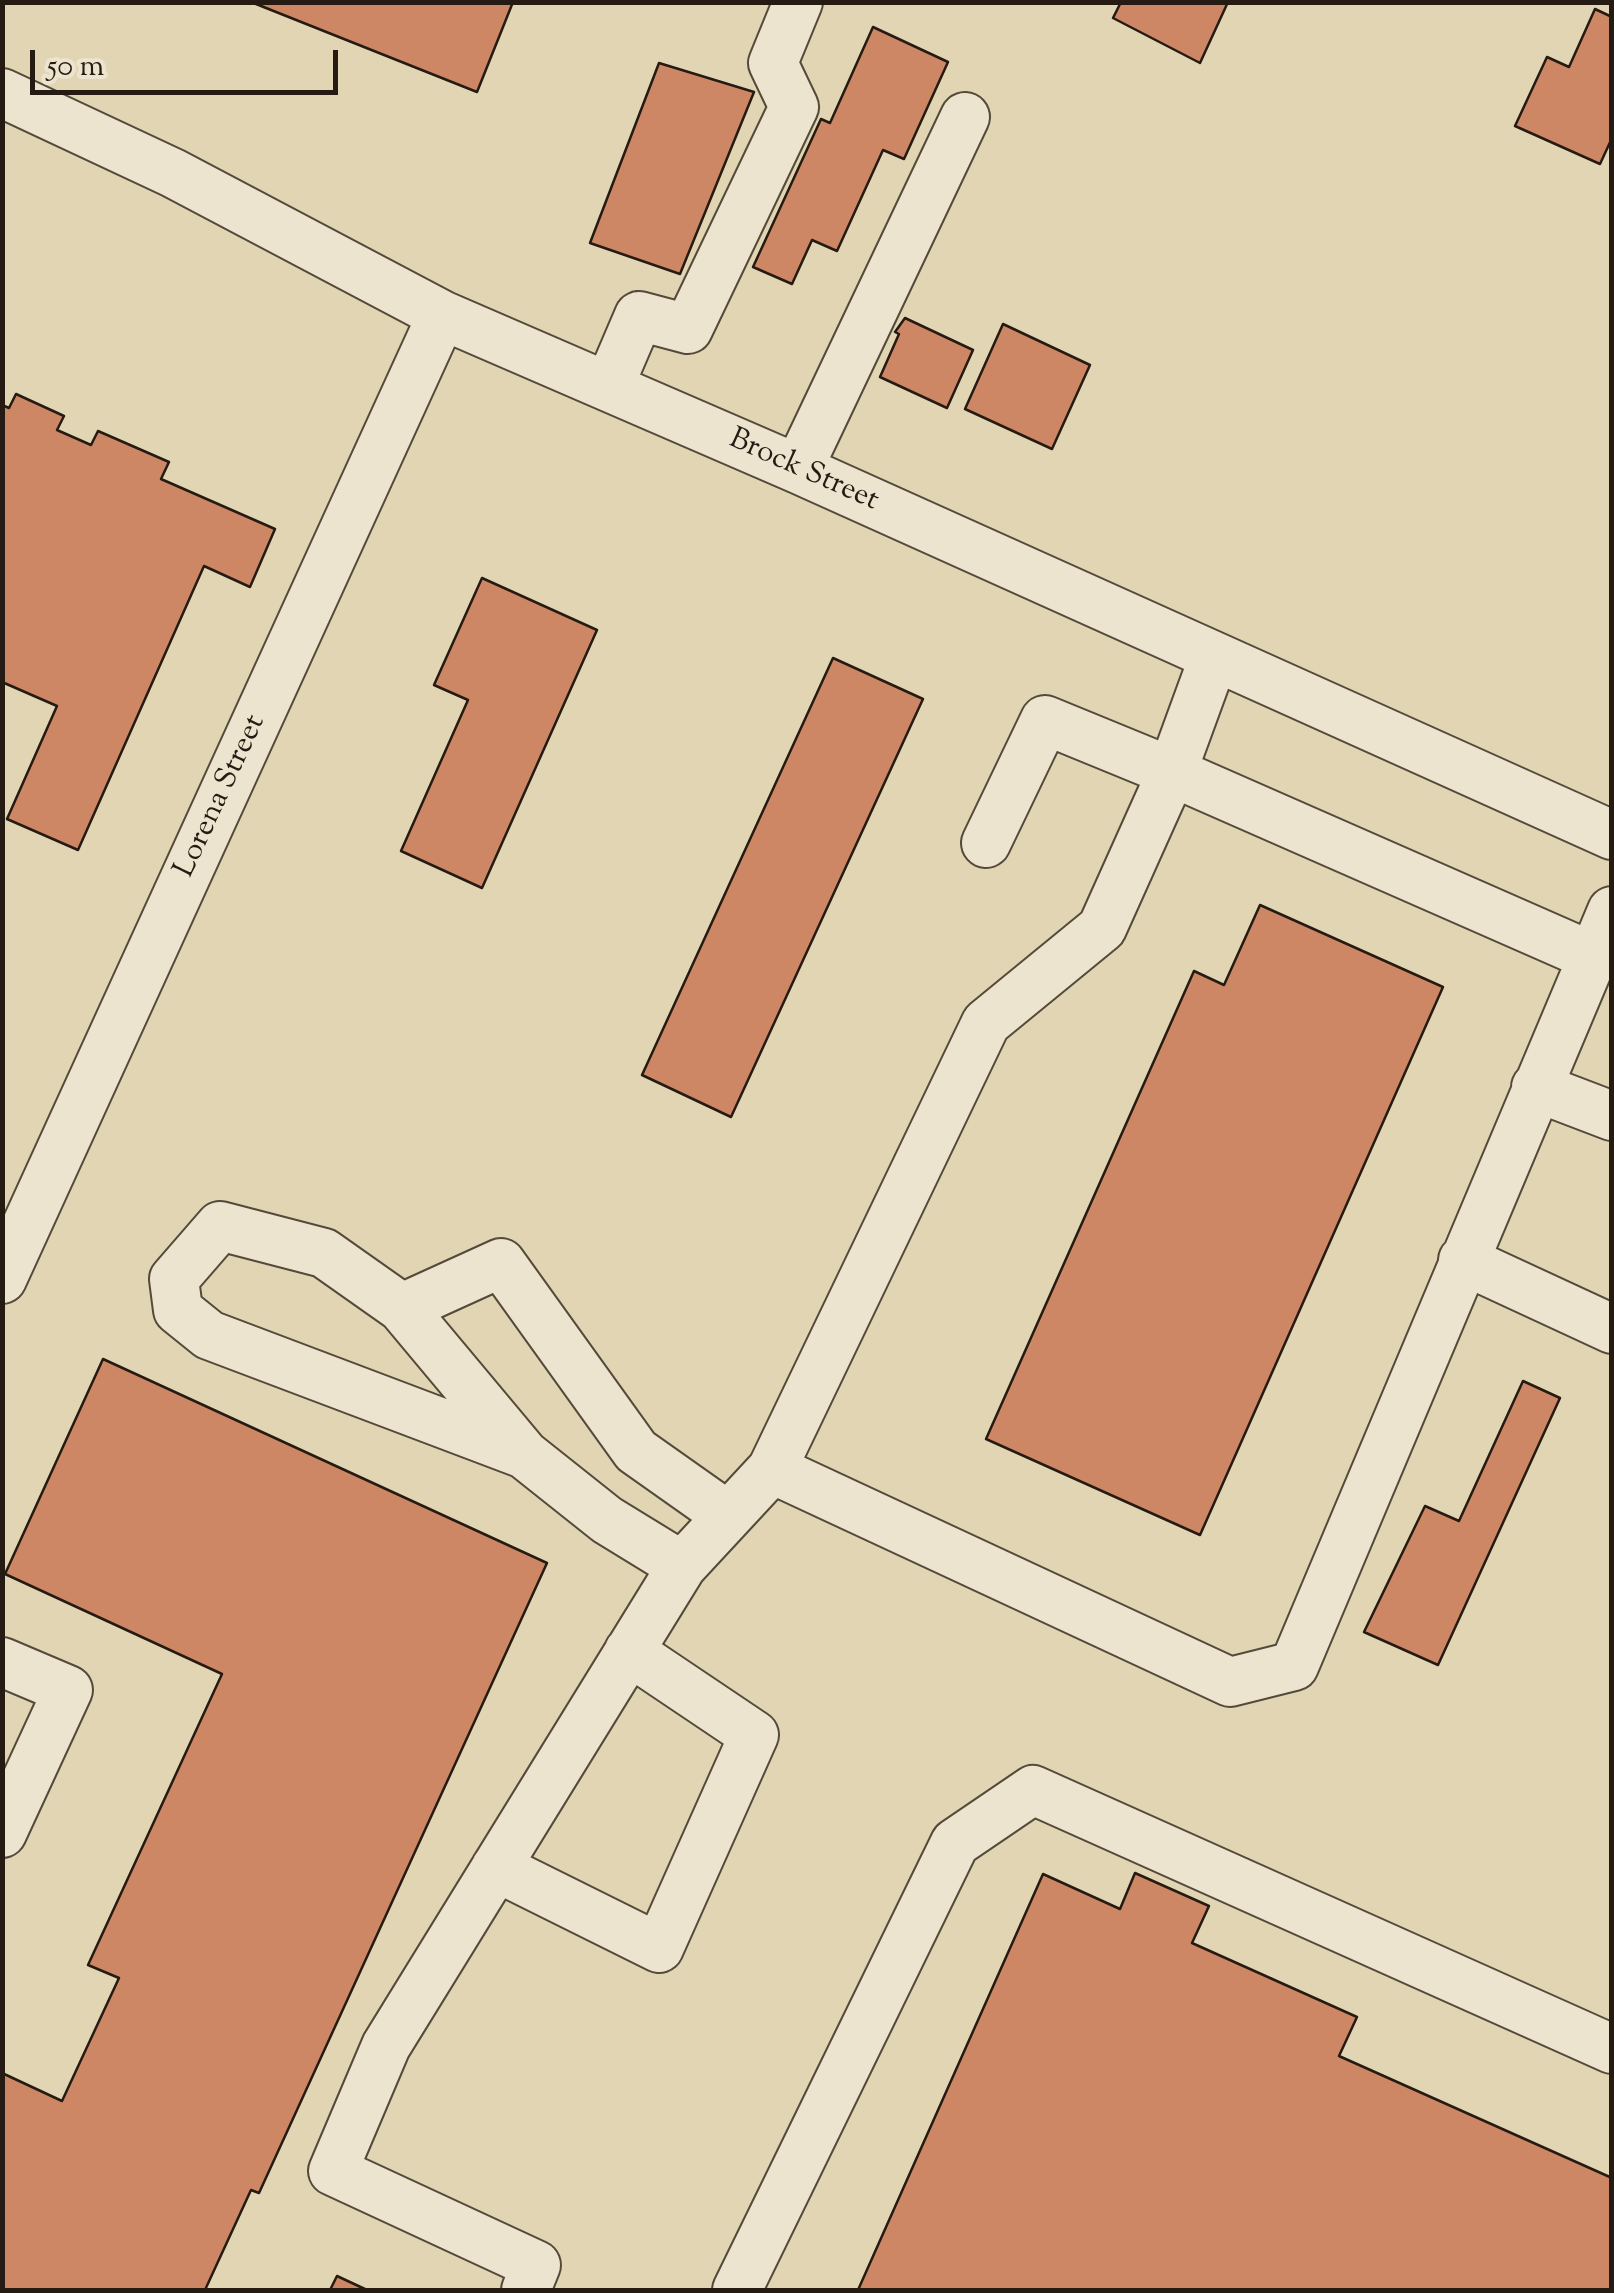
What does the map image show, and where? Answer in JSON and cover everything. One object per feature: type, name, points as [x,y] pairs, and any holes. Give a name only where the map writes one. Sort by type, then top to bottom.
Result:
[{"type":"street","points":[[609,386],[640,316],[688,328],[794,107],[772,63],[798,2]]},
{"type":"street","name":"Brock Street","points":[[2,94],[173,173],[442,315],[798,469],[1612,835]]},
{"type":"street","points":[[798,469],[966,117]]},
{"type":"street","name":"Lorena Street","points":[[2,1279],[442,315]]},
{"type":"street","points":[[526,2290],[536,2266],[333,2171],[386,2046],[682,1566],[772,1470],[986,1023],[1102,928],[1172,772],[1214,657]]},
{"type":"street","points":[[986,843],[1045,720],[1172,772],[1594,981]]},
{"type":"street","points":[[772,1470],[1230,1682],[1294,1666],[1536,1087],[1594,981],[1612,911]]},
{"type":"street","points":[[1536,1087],[1612,1116]]},
{"type":"street","points":[[524,1454],[208,1334],[178,1310],[174,1279],[220,1226],[324,1253],[402,1308],[524,1454],[608,1520],[682,1566]]},
{"type":"street","points":[[1464,1260],[1612,1330]]},
{"type":"street","points":[[402,1308],[501,1263],[636,1451],[728,1516]]},
{"type":"street","points":[[496,1867],[659,1948],[754,1735],[629,1651]]},
{"type":"street","points":[[2,1662],[68,1690],[2,1833]]},
{"type":"street","points":[[737,2290],[955,1843],[1033,1790],[1612,2049]]},
{"type":"building","points":[[251,2],[513,2],[477,92]]},
{"type":"building","points":[[1121,2],[1228,2],[1200,63],[1113,18]]},
{"type":"building","points":[[1595,9],[1612,17],[1612,138],[1600,164],[1515,126],[1547,57],[1569,67]]},
{"type":"building","points":[[873,27],[948,62],[904,159],[883,150],[837,251],[812,240],[792,284],[753,267],[821,119],[830,123]]},
{"type":"building","points":[[659,63],[754,92],[680,274],[590,243]]},
{"type":"building","points":[[905,318],[973,350],[947,408],[880,377],[899,334],[895,332]]},
{"type":"building","points":[[1003,324],[1090,365],[1052,449],[965,409]]},
{"type":"building","points":[[16,394],[64,416],[57,430],[91,445],[98,431],[169,462],[161,479],[275,529],[250,587],[204,566],[78,850],[7,819],[57,706],[2,682],[2,405],[9,408]]},
{"type":"building","points":[[482,578],[597,630],[482,888],[401,851],[468,700],[434,685]]},
{"type":"building","points":[[833,658],[923,699],[731,1117],[642,1075]]},
{"type":"building","points":[[1260,905],[1443,987],[1200,1535],[986,1439],[1194,971],[1224,985]]},
{"type":"building","points":[[103,1359],[547,1563],[259,2193],[251,2190],[205,2290],[2,2290],[2,2073],[62,2101],[119,1978],[88,1965],[222,1674],[5,1574]]},
{"type":"building","points":[[1523,1381],[1560,1398],[1438,1665],[1364,1632],[1425,1506],[1459,1521]]},
{"type":"building","points":[[1135,1873],[1209,1906],[1192,1943],[1357,2017],[1339,2056],[1612,2178],[1612,2290],[858,2290],[1043,1874],[1120,1909]]},
{"type":"building","points":[[337,2276],[367,2290],[330,2290]]}]
